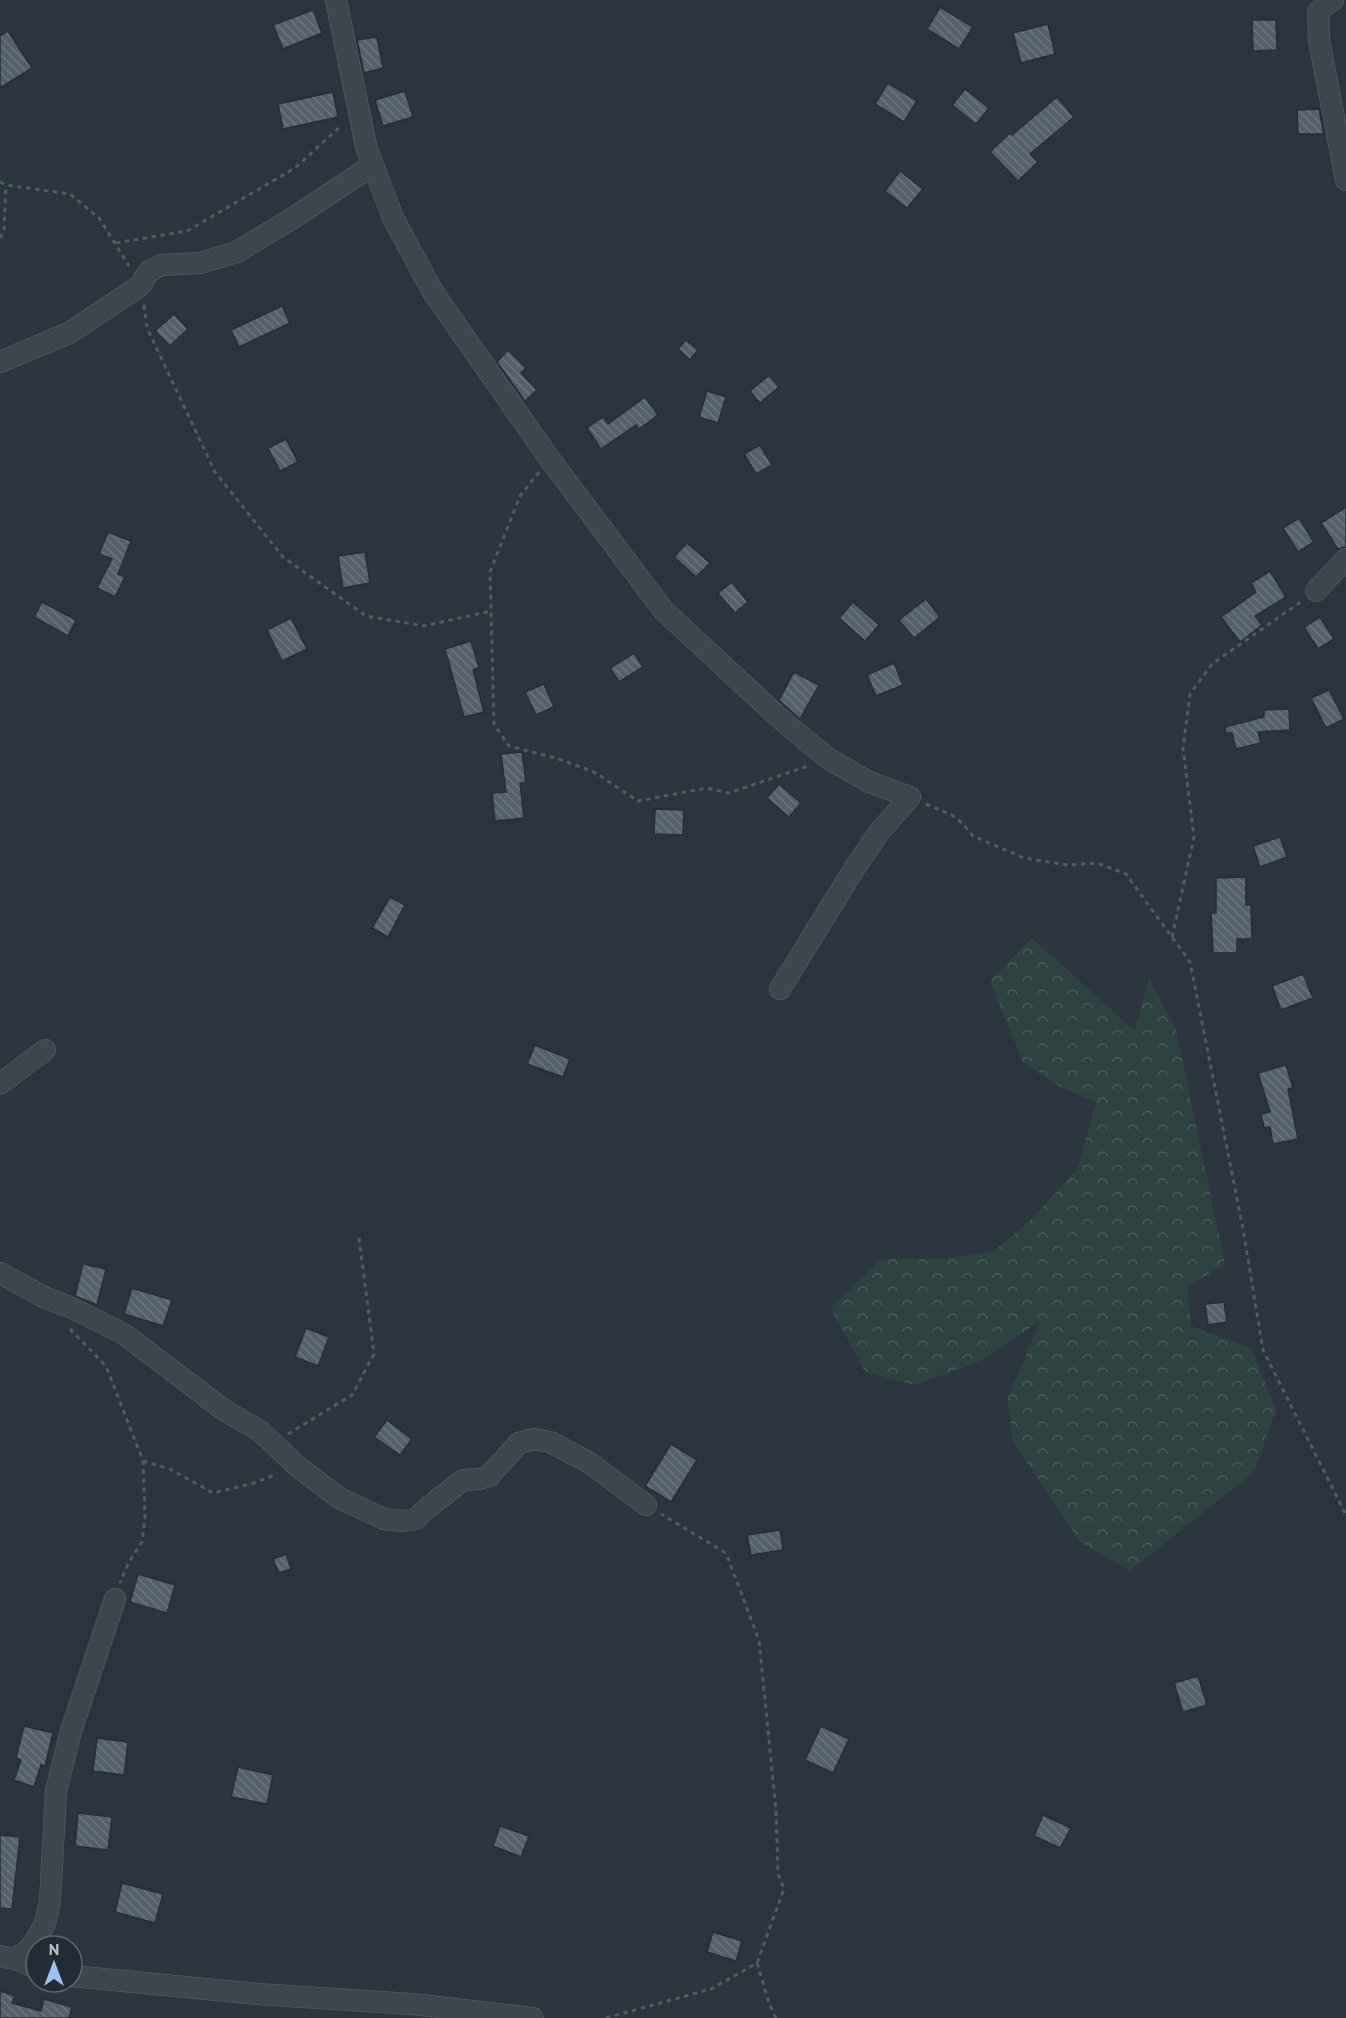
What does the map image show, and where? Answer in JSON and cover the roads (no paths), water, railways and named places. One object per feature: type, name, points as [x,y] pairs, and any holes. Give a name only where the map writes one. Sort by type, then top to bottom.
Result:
[{"type":"street","points":[[336,0],[366,146],[393,218],[433,292],[549,458],[664,611],[785,723],[829,759],[869,782],[910,797],[880,831],[856,866],[780,990]]},
{"type":"street","points":[[1333,0],[1318,12],[1319,40],[1346,180]]},
{"type":"street","points":[[0,362],[69,333],[141,285],[148,272],[161,265],[200,263],[237,252],[294,218],[373,165]]},
{"type":"street","points":[[1316,591],[1346,560]]},
{"type":"street","points":[[0,1083],[45,1050]]},
{"type":"street","points":[[0,1273],[44,1298],[72,1308],[124,1334],[224,1410],[260,1431],[297,1466],[339,1498],[384,1519],[403,1521],[416,1519],[463,1480],[489,1476],[519,1443],[534,1439],[550,1442],[590,1463],[646,1505]]},
{"type":"street","points":[[8,1958],[30,1949],[45,1924],[50,1901],[56,1791],[71,1731],[115,1599]]},
{"type":"street","points":[[8,1958],[24,1964]]},
{"type":"street","points":[[84,1977],[257,1994],[412,2004],[533,2018]]}]
